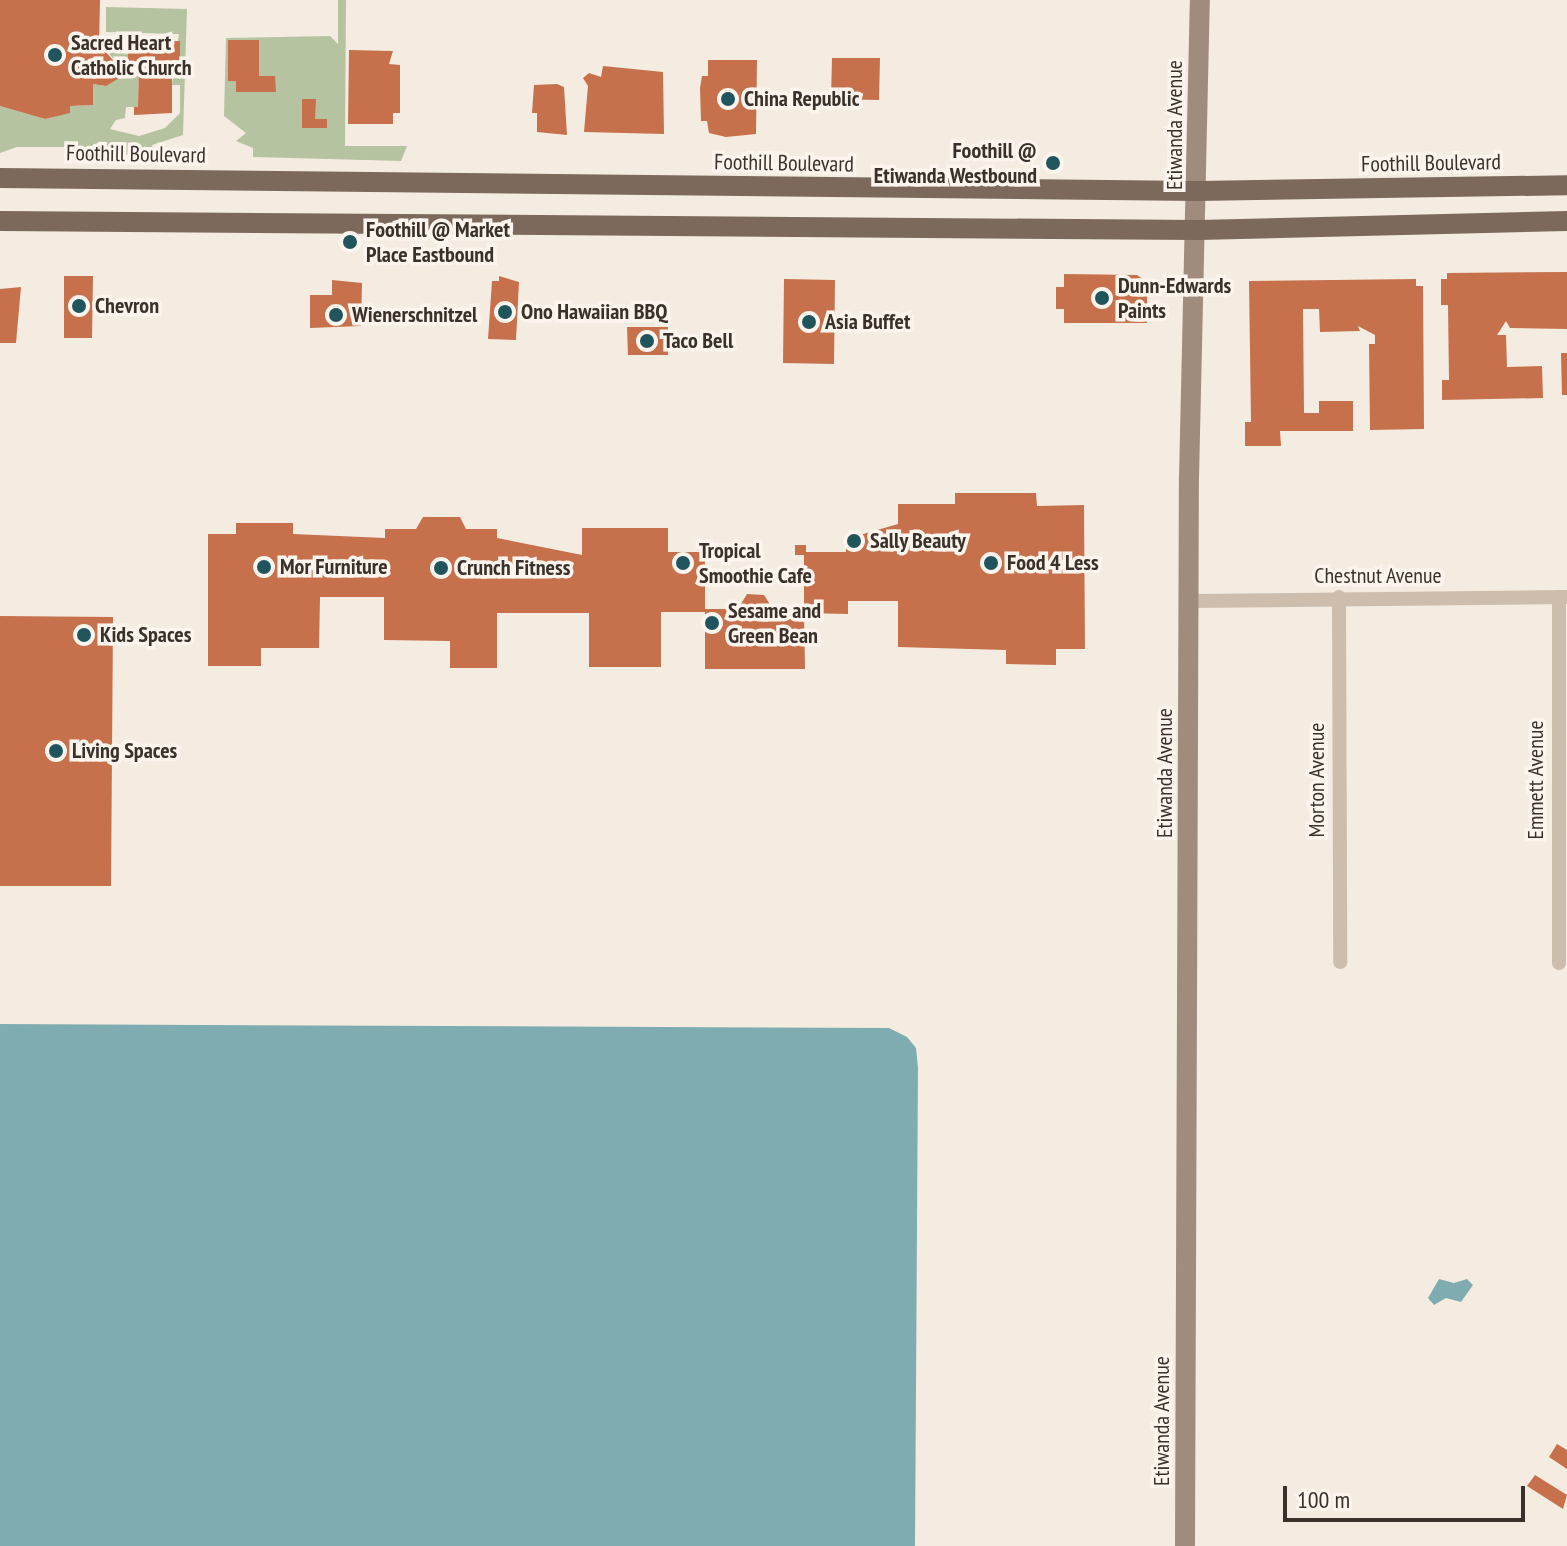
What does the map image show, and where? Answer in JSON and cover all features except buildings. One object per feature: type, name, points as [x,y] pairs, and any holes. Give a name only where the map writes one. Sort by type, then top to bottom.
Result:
[{"type":"main road","name":"Etiwanda Avenue","points":[[1185,1546],[1189,601],[1200,0]]},
{"type":"main road","points":[[0,186],[30,177]]},
{"type":"main road","name":"Foothill Boulevard","points":[[0,178],[1198,191],[1567,185]]},
{"type":"main road","points":[[0,221],[1198,230],[1567,221]]},
{"type":"street","name":"Morton Avenue","points":[[1339,597],[1340,962]]},
{"type":"street","name":"Chestnut Avenue","points":[[1189,601],[1563,597]]},
{"type":"street","name":"Emmett Avenue","points":[[1559,963],[1563,597]]},
{"type":"green space","points":[[338,0],[346,0],[345,146],[407,146],[401,161],[253,157],[253,148],[236,141],[246,133],[224,116],[226,38],[330,36],[338,44]]},
{"type":"green space","points":[[106,7],[187,9],[183,135],[152,145],[155,157],[100,153],[99,147],[17,147],[0,153],[0,106],[45,119],[70,112],[70,106],[93,105],[93,84],[106,86],[118,79],[114,71],[119,66],[99,41],[128,41],[128,60],[139,61],[138,107],[126,107],[125,118],[116,120],[110,129],[139,136],[165,128],[180,113],[180,85],[172,85],[179,34],[106,32]]},
{"type":"water","points":[[0,1024],[889,1028],[907,1037],[916,1048],[918,1068],[915,1546],[0,1546]]},
{"type":"water","points":[[1439,1279],[1454,1283],[1467,1279],[1473,1285],[1461,1302],[1446,1298],[1434,1305],[1428,1298]]},
{"type":"place","name":"Sacred Heart Catholic Church","points":[[55,55]]},
{"type":"place","name":"China Republic","points":[[728,99]]},
{"type":"place","name":"Foothill @ Etiwanda Westbound","points":[[1053,163]]},
{"type":"place","name":"Foothill @ Market Place Eastbound","points":[[350,242]]},
{"type":"place","name":"Dunn-Edwards Paints","points":[[1102,298]]},
{"type":"place","name":"Chevron","points":[[79,306]]},
{"type":"place","name":"Ono Hawaiian BBQ","points":[[505,312]]},
{"type":"place","name":"Wienerschnitzel","points":[[336,315]]},
{"type":"place","name":"Asia Buffet","points":[[809,322]]},
{"type":"place","name":"Taco Bell","points":[[647,341]]},
{"type":"place","name":"Sally Beauty","points":[[854,541]]},
{"type":"place","name":"Tropical Smoothie Cafe","points":[[683,563]]},
{"type":"place","name":"Food 4 Less","points":[[991,563]]},
{"type":"place","name":"Mor Furniture","points":[[264,567]]},
{"type":"place","name":"Crunch Fitness","points":[[441,568]]},
{"type":"place","name":"Sesame and Green Bean","points":[[712,623]]},
{"type":"place","name":"Kids Spaces","points":[[84,635]]},
{"type":"place","name":"Living Spaces","points":[[56,751]]}]
